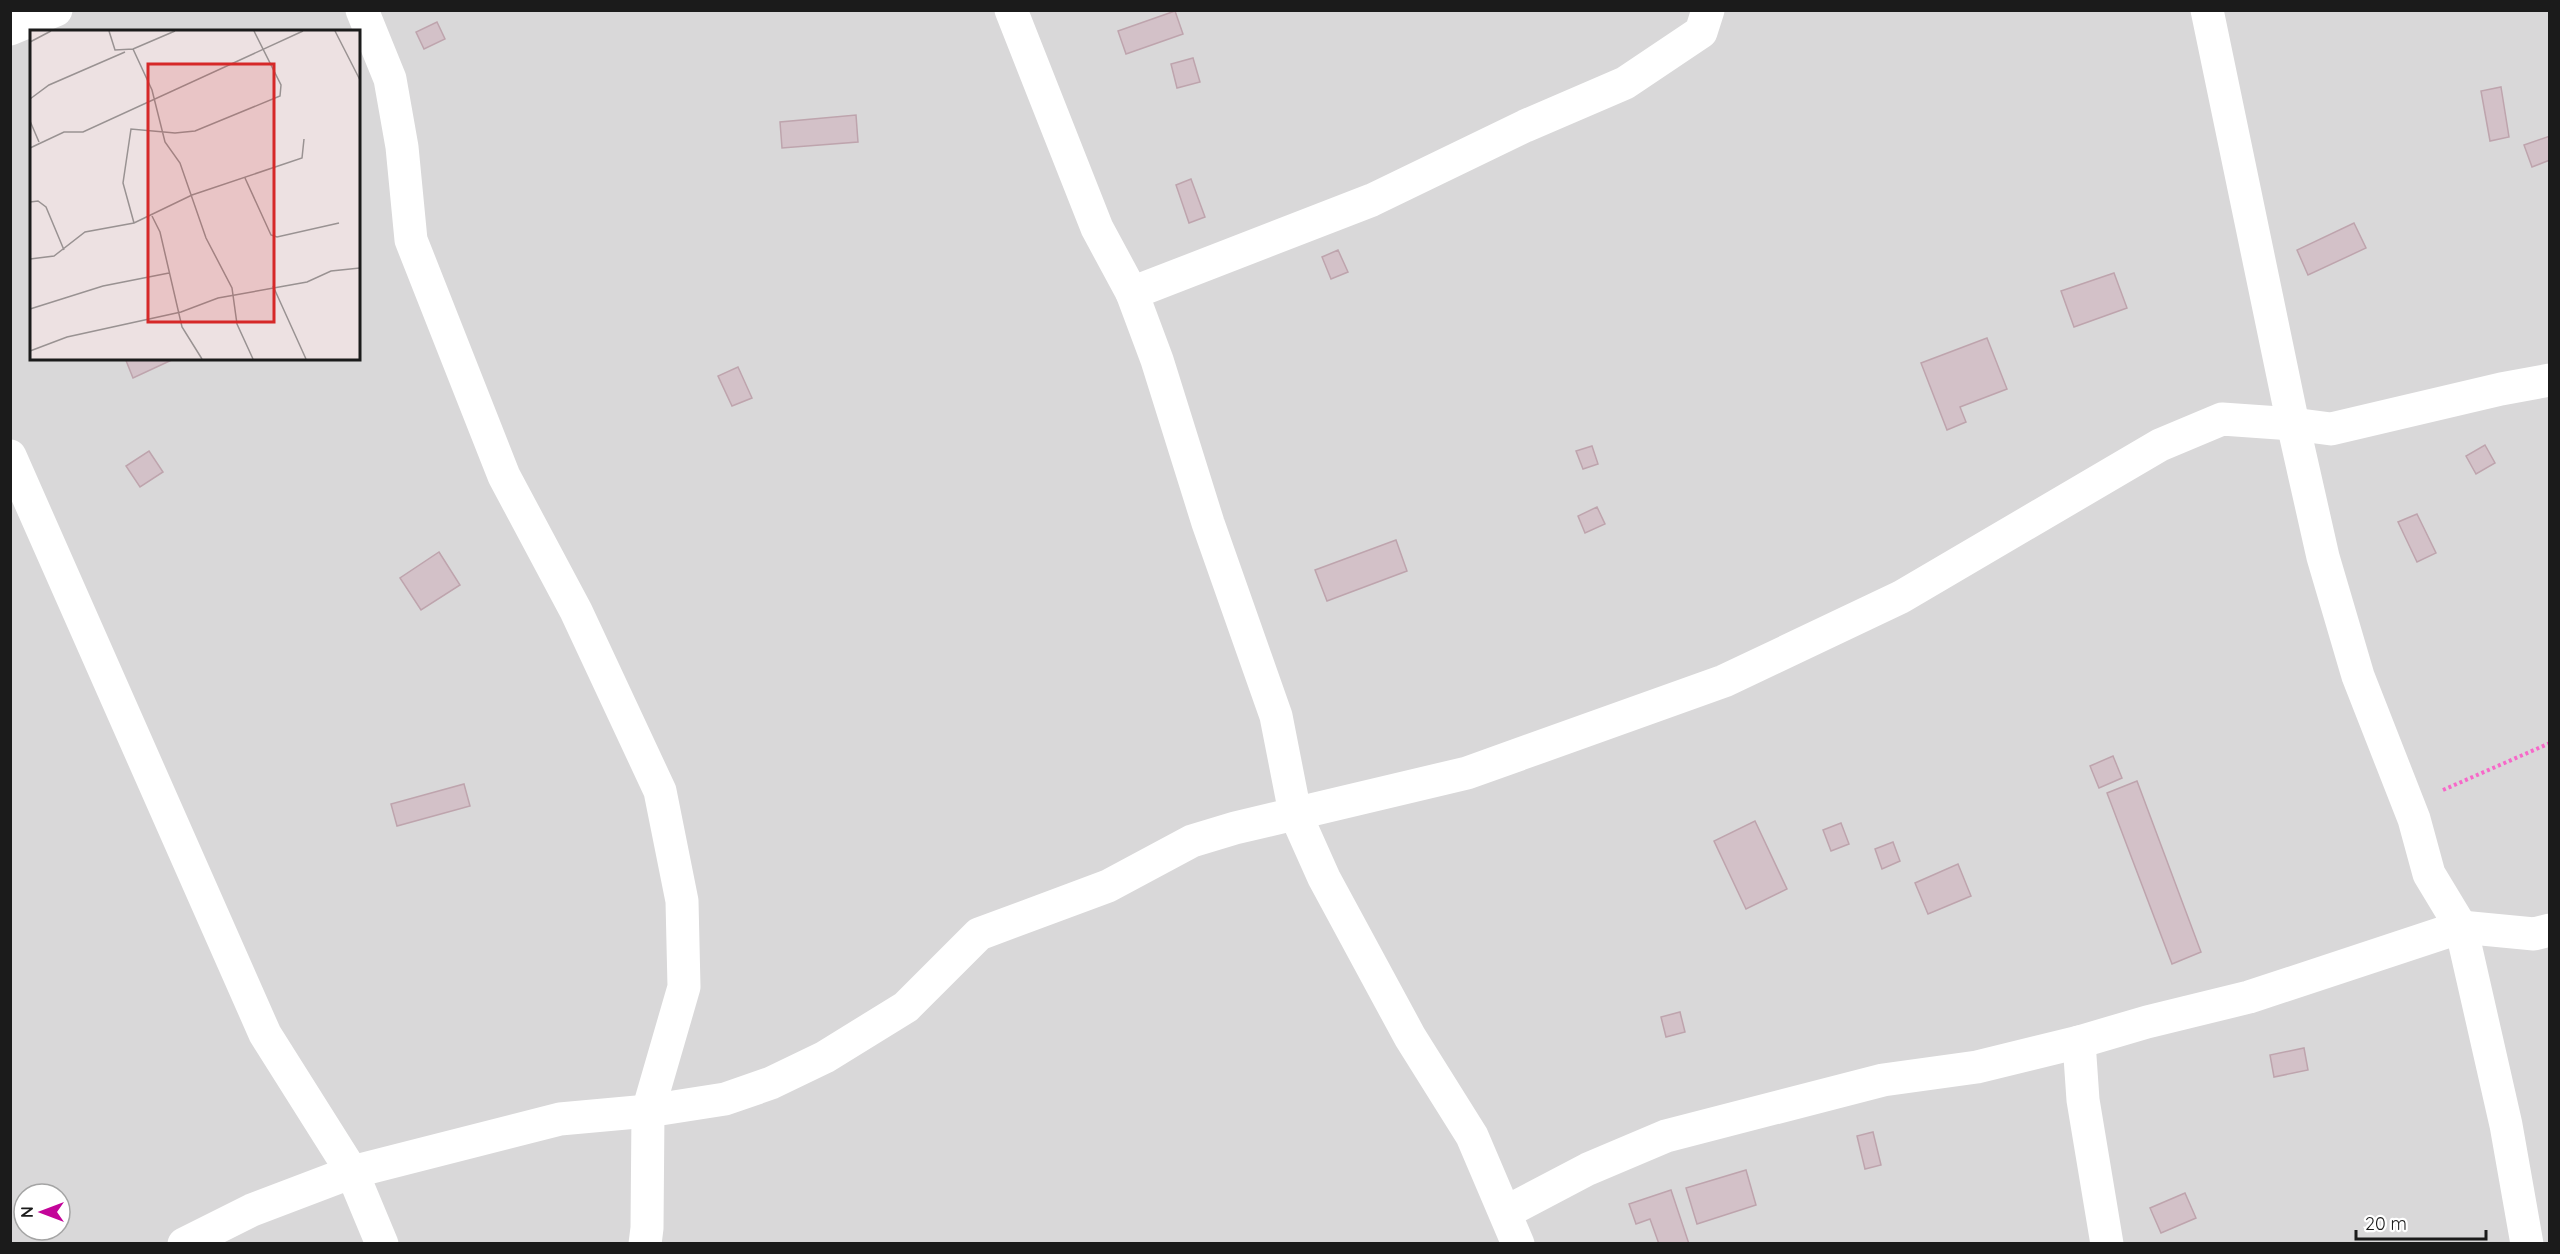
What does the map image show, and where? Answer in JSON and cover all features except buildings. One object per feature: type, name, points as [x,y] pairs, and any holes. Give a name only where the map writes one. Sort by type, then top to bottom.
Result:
[{"type":"street","points":[[10,29],[56,10]]},
{"type":"street","points":[[362,10],[390,79],[402,147],[411,240],[504,476],[576,611],[660,790],[682,901],[684,987],[648,1111],[645,1244]]},
{"type":"street","points":[[1011,10],[1097,228],[1132,293],[1157,360],[1208,523],[1276,716],[1296,813],[1324,878],[1410,1037],[1472,1136],[1518,1244]]},
{"type":"street","points":[[1132,293],[1372,200],[1525,126],[1625,83],[1701,32],[1708,10]]},
{"type":"street","points":[[2207,10],[2323,557],[2358,676],[2414,819],[2429,874],[2461,927],[2506,1125],[2527,1244]]},
{"type":"street","points":[[184,1244],[252,1210],[352,1172],[560,1119],[648,1111],[725,1099],[771,1083],[825,1057],[906,1007],[979,934],[1108,886],[1192,841],[1296,813],[1467,773],[1724,681],[1901,597],[2160,445],[2223,418],[2331,429],[2500,388],[2550,380]]},
{"type":"street","points":[[10,456],[265,1034],[352,1172],[382,1244]]},
{"type":"street","points":[[1506,1212],[1588,1169],[1666,1136],[1884,1080],[1977,1067],[2079,1042],[2147,1022],[2249,997],[2461,927],[2534,934],[2550,930]]},
{"type":"street","points":[[2079,1042],[2083,1100],[2107,1244]]},
{"type":"path","points":[[2414,819],[2445,788],[2550,743]]},
{"type":"shaded area","points":[[11,11],[2549,11],[2549,1243],[11,1243]]}]
